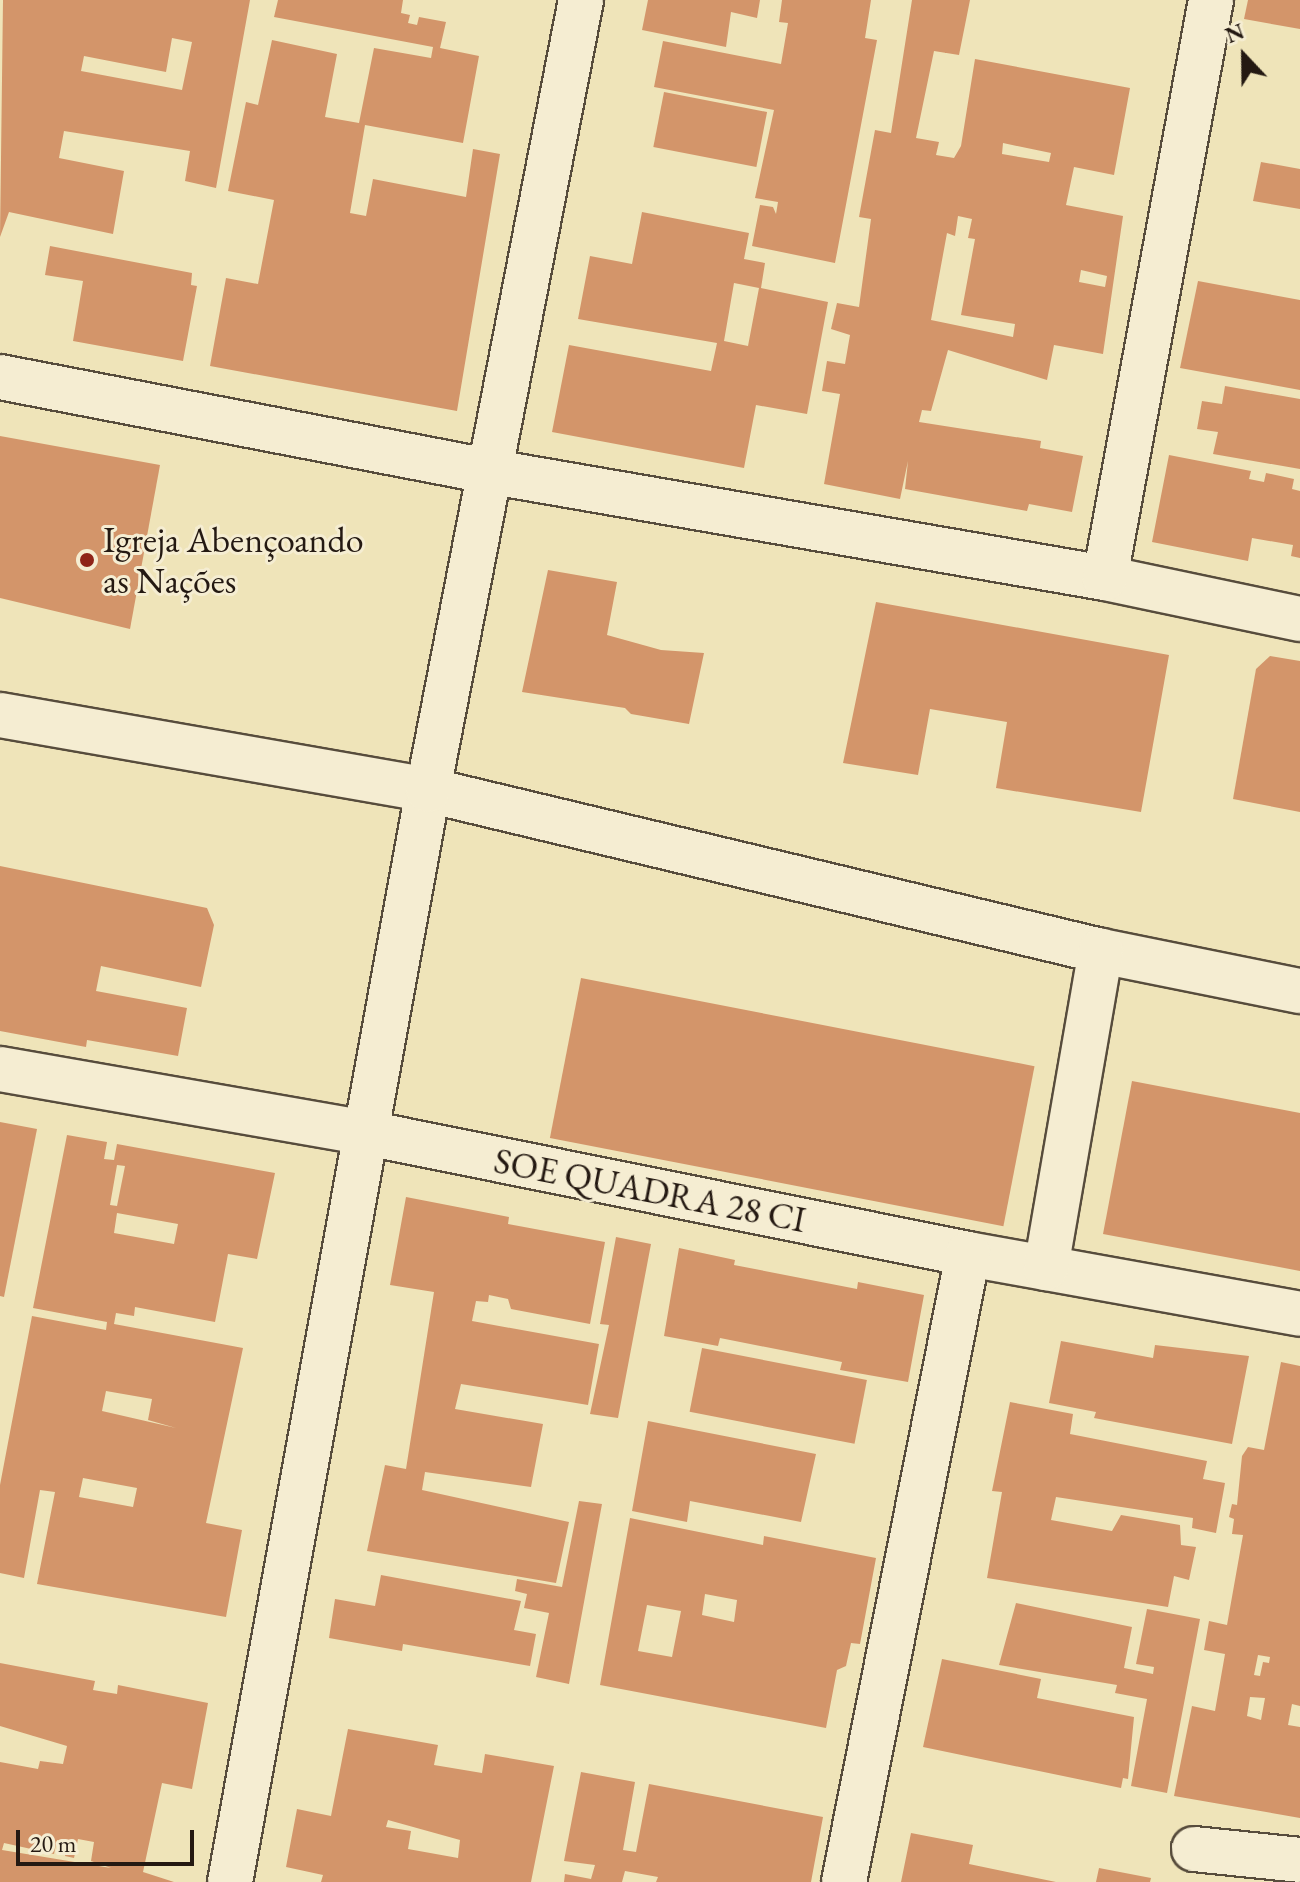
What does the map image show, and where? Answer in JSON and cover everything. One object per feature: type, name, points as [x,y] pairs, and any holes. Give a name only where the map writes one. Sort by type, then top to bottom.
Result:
[{"type":"street","points":[[230,1882],[428,790],[493,472],[581,0]]},
{"type":"street","points":[[1105,578],[1211,0]]},
{"type":"street","points":[[0,377],[493,472],[1105,578],[1300,619]]},
{"type":"street","points":[[0,715],[428,790],[1101,951],[1300,991]]},
{"type":"street","points":[[1046,1268],[1101,951]]},
{"type":"street","name":"SOE QUADRA 28 CI","points":[[0,1069],[367,1133],[968,1254],[1300,1314]]},
{"type":"street","points":[[844,1882],[968,1254]]},
{"type":"street","points":[[1194,1849],[1300,1860]]},
{"type":"building","points":[[3,0],[250,0],[216,188],[185,181],[190,151],[64,131],[59,158],[124,171],[113,234],[9,212],[0,237]],"holes":[[[172,38],[192,42],[182,90],[81,71],[84,56],[166,72]]]},
{"type":"building","points":[[278,0],[403,0],[401,13],[410,15],[408,23],[417,25],[419,17],[446,22],[440,48],[479,56],[463,143],[365,125],[350,213],[366,216],[373,179],[466,197],[473,149],[500,154],[457,411],[210,366],[226,278],[258,284],[274,200],[228,191],[246,102],[258,105],[272,40],[337,54],[325,117],[359,123],[374,48],[431,58],[433,47],[274,17]]},
{"type":"building","points":[[648,0],[760,0],[757,18],[731,12],[726,47],[642,30]]},
{"type":"building","points":[[782,0],[871,0],[865,38],[877,40],[835,263],[752,246],[760,205],[773,207],[776,214],[778,202],[755,198],[774,110],[654,87],[663,41],[781,64],[788,23],[779,22]]},
{"type":"building","points":[[912,0],[970,0],[959,55],[934,51],[916,138],[939,142],[936,155],[954,158],[961,146],[975,59],[1130,88],[1114,175],[1074,167],[1066,205],[1123,216],[1103,354],[1054,345],[1047,380],[948,350],[931,411],[922,410],[919,422],[1041,441],[1040,448],[1083,456],[1072,512],[1029,504],[1027,511],[905,489],[908,461],[900,499],[824,484],[840,394],[822,391],[827,361],[845,364],[850,335],[831,329],[837,303],[859,307],[871,219],[859,217],[875,130],[891,133]],"holes":[[[1003,143],[1051,153],[1049,162],[1002,154]],[[958,216],[972,219],[968,238],[975,239],[961,315],[1015,324],[1013,337],[931,320],[947,233],[955,236]],[[1081,270],[1107,276],[1105,287],[1079,282]]]},
{"type":"building","points":[[1248,0],[1300,0],[1300,29],[1244,19]]},
{"type":"building","points":[[664,92],[767,112],[756,167],[653,147]]},
{"type":"building","points":[[1261,162],[1300,169],[1300,209],[1253,201]]},
{"type":"building","points":[[642,212],[749,233],[744,259],[765,263],[761,288],[828,302],[807,414],[756,405],[744,468],[552,432],[569,345],[711,371],[717,343],[578,319],[590,256],[632,264]],"holes":[[[734,283],[759,288],[748,346],[724,341]]]},
{"type":"building","points":[[50,246],[192,273],[191,285],[197,286],[183,361],[73,341],[83,281],[45,275]]},
{"type":"building","points":[[1198,281],[1300,300],[1300,390],[1180,368]]},
{"type":"building","points":[[1225,386],[1300,399],[1300,469],[1213,454],[1218,432],[1197,429],[1202,401],[1222,404]]},
{"type":"building","points":[[0,436],[160,465],[130,629],[0,598]]},
{"type":"building","points":[[1169,455],[1251,471],[1249,479],[1264,482],[1266,473],[1294,479],[1292,489],[1300,491],[1300,558],[1291,556],[1293,545],[1252,538],[1248,561],[1152,542]]},
{"type":"building","points":[[548,570],[617,582],[607,635],[661,650],[704,653],[689,724],[631,714],[625,708],[522,692]]},
{"type":"building","points":[[876,602],[1169,655],[1141,812],[996,788],[1007,722],[930,709],[918,775],[843,763]]},
{"type":"building","points":[[1270,656],[1300,661],[1300,812],[1233,799],[1256,669]]},
{"type":"building","points":[[0,866],[207,908],[214,925],[201,987],[101,966],[96,991],[187,1008],[178,1056],[87,1040],[86,1047],[0,1031]]},
{"type":"building","points":[[581,978],[1035,1066],[1003,1226],[550,1138]]},
{"type":"building","points":[[1132,1081],[1300,1113],[1300,1271],[1103,1234]]},
{"type":"building","points":[[0,1122],[37,1129],[4,1297],[0,1296]]},
{"type":"building","points":[[67,1135],[107,1142],[104,1159],[114,1160],[117,1144],[275,1173],[257,1259],[228,1254],[215,1322],[135,1307],[134,1316],[116,1313],[114,1324],[243,1348],[206,1523],[242,1530],[226,1617],[37,1584],[55,1492],[40,1490],[24,1578],[0,1573],[0,1485],[32,1316],[106,1330],[107,1322],[33,1308]],"holes":[[[117,1165],[125,1166],[117,1206],[110,1205]],[[117,1213],[178,1224],[174,1244],[114,1233]],[[106,1391],[152,1399],[148,1420],[176,1428],[102,1411]],[[83,1478],[137,1488],[133,1507],[79,1497]]]},
{"type":"building","points":[[406,1197],[509,1217],[508,1224],[605,1242],[590,1324],[511,1309],[508,1299],[489,1295],[488,1302],[476,1301],[472,1321],[599,1344],[588,1405],[461,1384],[455,1409],[543,1424],[531,1487],[425,1472],[422,1490],[569,1522],[556,1583],[367,1551],[385,1465],[406,1469],[434,1292],[390,1285]]},
{"type":"building","points":[[616,1237],[651,1244],[618,1418],[590,1414],[609,1325],[600,1324]]},
{"type":"building","points":[[679,1248],[735,1260],[734,1265],[857,1289],[858,1282],[924,1295],[908,1382],[840,1370],[842,1362],[720,1338],[718,1346],[664,1336]]},
{"type":"building","points":[[1061,1341],[1153,1358],[1155,1345],[1249,1356],[1232,1444],[1094,1418],[1096,1412],[1049,1403]]},
{"type":"building","points":[[702,1348],[867,1380],[855,1444],[690,1412]]},
{"type":"building","points":[[1281,1362],[1300,1366],[1300,1706],[1292,1704],[1288,1725],[1300,1727],[1300,1818],[1174,1796],[1192,1706],[1215,1711],[1225,1654],[1204,1650],[1209,1621],[1227,1625],[1243,1535],[1232,1534],[1234,1519],[1229,1517],[1232,1504],[1237,1505],[1242,1456],[1248,1447],[1264,1450]],"holes":[[[1258,1655],[1270,1657],[1269,1663],[1263,1662],[1260,1676],[1254,1675]],[[1250,1697],[1265,1698],[1261,1720],[1247,1716]]]},
{"type":"building","points":[[1010,1402],[1073,1414],[1070,1434],[1207,1461],[1203,1479],[1225,1483],[1216,1533],[1192,1528],[1193,1518],[1056,1497],[1051,1520],[1112,1531],[1121,1515],[1180,1525],[1181,1545],[1196,1547],[1189,1580],[1174,1576],[1168,1607],[987,1578],[1002,1492],[992,1491]]},
{"type":"building","points":[[648,1421],[816,1454],[801,1522],[690,1501],[687,1522],[632,1511]]},
{"type":"building","points":[[579,1501],[602,1504],[569,1684],[536,1677],[549,1613],[524,1608],[527,1594],[515,1591],[517,1579],[562,1587]]},
{"type":"building","points":[[630,1518],[763,1545],[764,1536],[876,1558],[860,1644],[851,1643],[846,1666],[837,1670],[826,1728],[600,1685]],"holes":[[[705,1594],[737,1600],[734,1622],[702,1615]],[[647,1605],[681,1611],[672,1657],[638,1651]]]},
{"type":"building","points":[[381,1575],[521,1601],[514,1630],[536,1634],[530,1666],[403,1644],[402,1651],[329,1638],[335,1599],[375,1606]]},
{"type":"building","points":[[1016,1603],[1132,1627],[1124,1668],[1153,1674],[1154,1667],[1136,1664],[1147,1609],[1200,1619],[1167,1793],[1131,1786],[1147,1699],[1115,1693],[1117,1685],[999,1665]]},
{"type":"building","points":[[942,1659],[1041,1679],[1037,1698],[1134,1717],[1128,1779],[1123,1778],[1121,1788],[923,1747]]},
{"type":"building","points":[[0,1663],[95,1681],[93,1690],[117,1694],[118,1685],[208,1703],[192,1789],[162,1783],[143,1872],[174,1882],[0,1882],[0,1762],[38,1769],[40,1761],[63,1764],[67,1746],[0,1726]],"holes":[[[78,1839],[94,1842],[91,1861],[111,1868],[2,1850],[4,1843],[54,1854],[57,1840],[68,1842],[65,1856],[74,1858]]]},
{"type":"building","points":[[348,1729],[438,1745],[434,1765],[482,1773],[485,1754],[554,1766],[531,1882],[321,1882],[323,1875],[286,1867],[297,1809],[331,1816]],"holes":[[[388,1820],[460,1840],[458,1858],[408,1849],[411,1831],[386,1827]]]},
{"type":"building","points":[[581,1772],[635,1782],[623,1850],[636,1852],[649,1784],[823,1817],[811,1882],[656,1882],[658,1877],[625,1871],[622,1882],[564,1882],[565,1874],[591,1879],[595,1865],[564,1861]]},
{"type":"building","points":[[911,1833],[973,1845],[969,1864],[1056,1882],[901,1882]]},
{"type":"building","points":[[1099,1868],[1151,1878],[1150,1882],[1096,1882]]},
{"type":"place","name":"Igreja Abençoando as Nações","points":[[87,560]]}]
